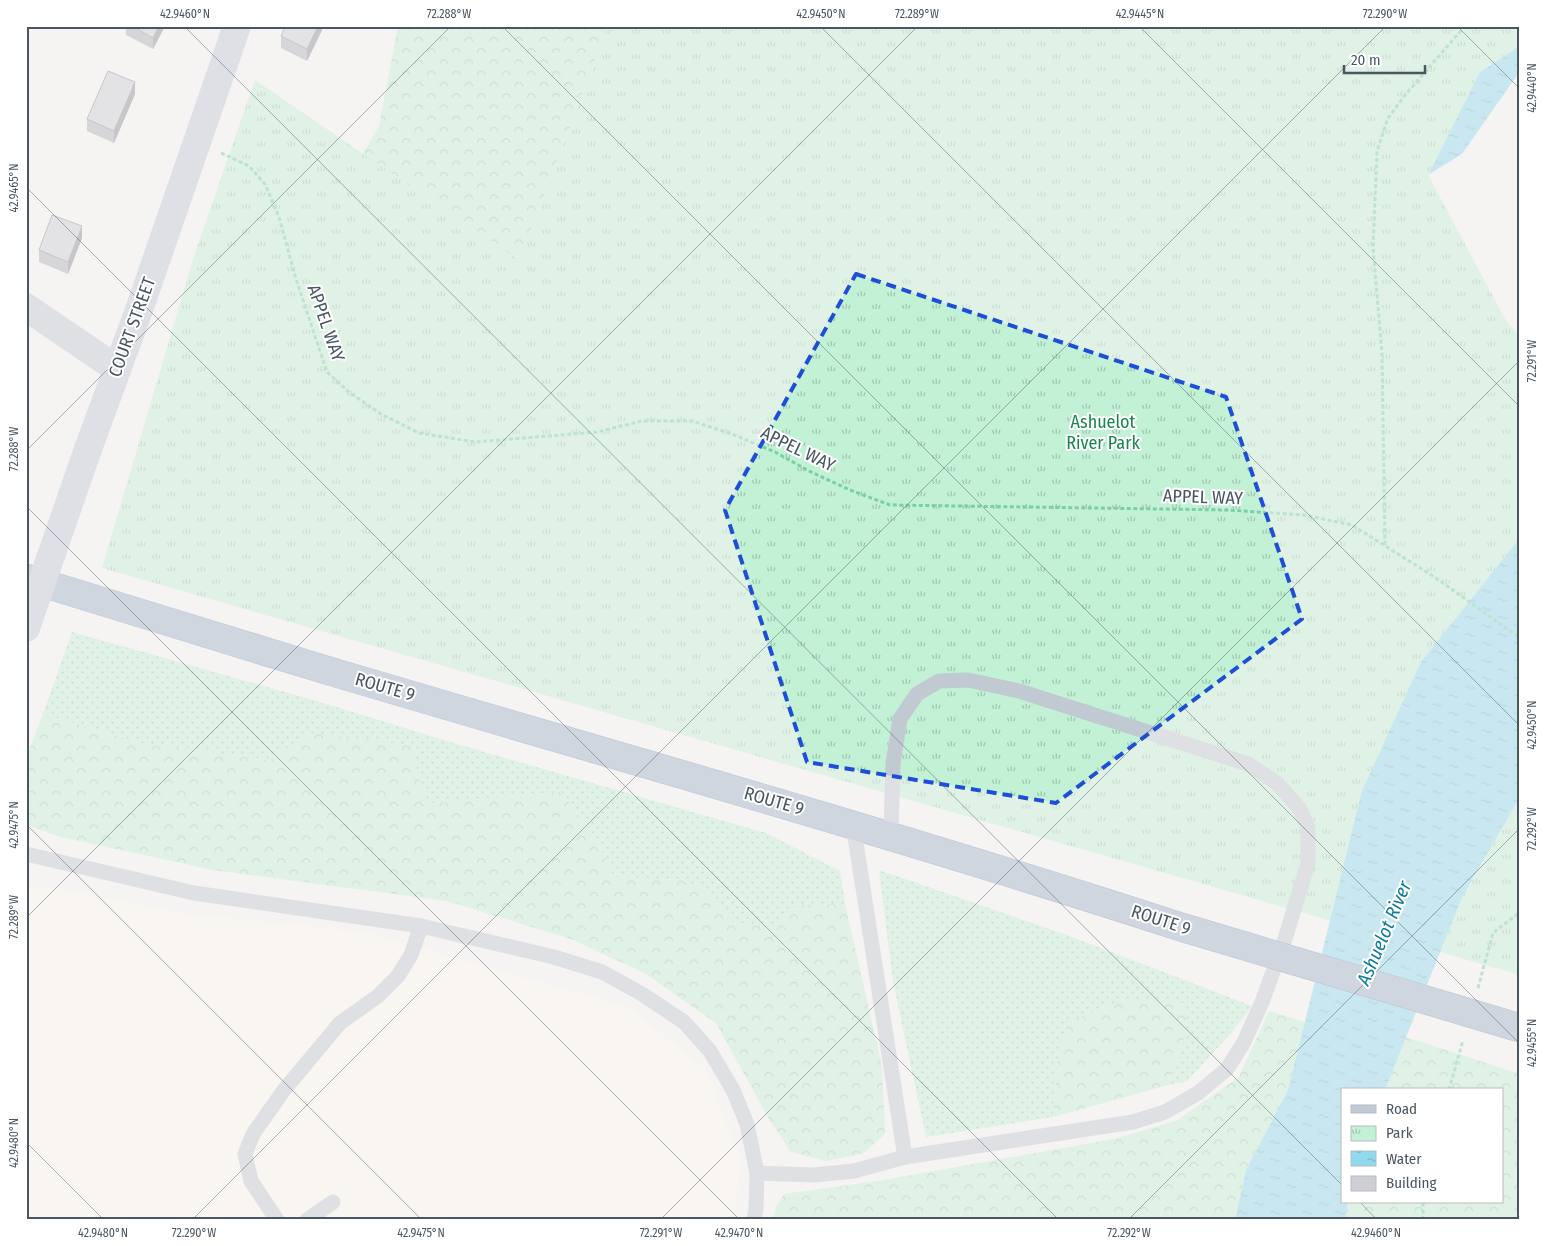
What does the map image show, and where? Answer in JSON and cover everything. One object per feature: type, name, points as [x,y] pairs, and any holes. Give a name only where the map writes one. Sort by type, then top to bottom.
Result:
[{"type":"highway","name":"ROUTE 9","points":[[26,578],[317,667],[891,835],[1182,927],[1520,1028]]},
{"type":"main road","name":"COURT STREET","points":[[26,628],[198,142],[237,26]]},
{"type":"street","points":[[26,307],[117,369]]},
{"type":"lane","points":[[757,1173],[814,1175],[854,1171],[905,1157],[1133,1122],[1165,1112],[1205,1087],[1226,1069],[1244,1042],[1262,1002],[1285,939],[1308,863],[1308,828],[1300,809],[1277,783],[1248,764],[1019,691],[968,680],[939,682],[917,694],[900,719],[894,763],[891,835]]},
{"type":"lane","points":[[853,824],[905,1157]]},
{"type":"lane","points":[[26,854],[194,893],[421,926],[554,957],[602,972],[642,994],[684,1022],[710,1051],[733,1090],[748,1124],[757,1173],[754,1220]]},
{"type":"lane","points":[[277,1220],[251,1181],[245,1154],[253,1134],[284,1090],[340,1023],[378,996],[398,976],[410,955],[421,926]]},
{"type":"lane","points":[[307,1220],[333,1202]]},
{"type":"path","points":[[1385,545],[1382,354],[1373,247],[1377,151],[1388,118],[1406,94],[1465,26]]},
{"type":"path","name":"APPEL WAY","points":[[198,142],[249,166],[265,184],[279,217],[296,279],[327,372],[350,393],[381,414],[419,433],[474,442],[597,432],[642,421],[692,421],[732,434],[850,490],[890,504],[1228,510],[1304,515],[1352,525],[1433,576],[1520,638]]},
{"type":"path","points":[[1423,1204],[1423,1220]]},
{"type":"highlighted area","points":[[856,274],[1226,397],[1302,619],[1056,803],[807,762],[725,510]]},
{"type":"shaded area","points":[[26,886],[54,888],[181,913],[365,932],[628,1007],[706,1069],[740,1160],[734,1220],[26,1220]]},
{"type":"green space","points":[[398,26],[608,26],[520,261],[363,154],[379,126]]},
{"type":"green space","name":"Ashuelot River Park","points":[[608,26],[1520,26],[1520,46],[1480,72],[1428,175],[1505,319],[1520,337],[1520,975],[102,568],[194,256],[255,80],[520,261]]},
{"type":"green space","points":[[72,632],[310,699],[467,747],[766,833],[840,871],[845,904],[801,905],[774,928],[732,922],[711,893],[682,880],[614,877],[595,837],[561,792],[426,804],[312,733],[269,760],[145,744],[43,714]]},
{"type":"green space","points":[[43,714],[145,744],[269,760],[312,733],[411,745],[426,804],[561,792],[595,837],[614,877],[682,880],[711,893],[732,922],[774,928],[800,905],[845,904],[882,1066],[885,1134],[864,1153],[826,1161],[791,1152],[769,1119],[716,1023],[646,974],[574,940],[447,901],[213,870],[61,837],[26,825],[26,758]]},
{"type":"green space","points":[[879,870],[1064,934],[1252,1006],[1231,1033],[1187,1081],[1168,1085],[1183,1044],[1059,1048],[1053,1117],[926,1137],[893,982]]},
{"type":"green space","points":[[1124,999],[1187,1003],[1183,1044],[1168,1085],[1053,1117],[1059,1048],[1072,1021]]},
{"type":"green space","points":[[1269,1011],[1305,1022],[1288,1090],[1246,1170],[1235,1220],[773,1220],[776,1207],[784,1194],[878,1181],[1114,1139],[1176,1121],[1239,1077]]},
{"type":"green space","points":[[1406,1037],[1520,1074],[1520,1220],[1346,1220],[1348,1204],[1504,1204],[1504,1088],[1386,1088]]},
{"type":"water","points":[[1520,46],[1520,71],[1462,154],[1428,175],[1480,72]]},
{"type":"water","name":"Ashuelot River","points":[[1520,538],[1520,797],[1462,897],[1386,1088],[1341,1088],[1341,1204],[1348,1204],[1346,1220],[1235,1220],[1246,1170],[1288,1090],[1362,791],[1421,662]]},
{"type":"building","points":[[132,26],[159,26],[153,38]]},
{"type":"building","points":[[285,26],[318,26],[307,49],[281,36]]},
{"type":"building","points":[[108,71],[135,82],[114,131],[87,119]]},
{"type":"building","points":[[52,215],[82,226],[68,262],[39,250]]}]
